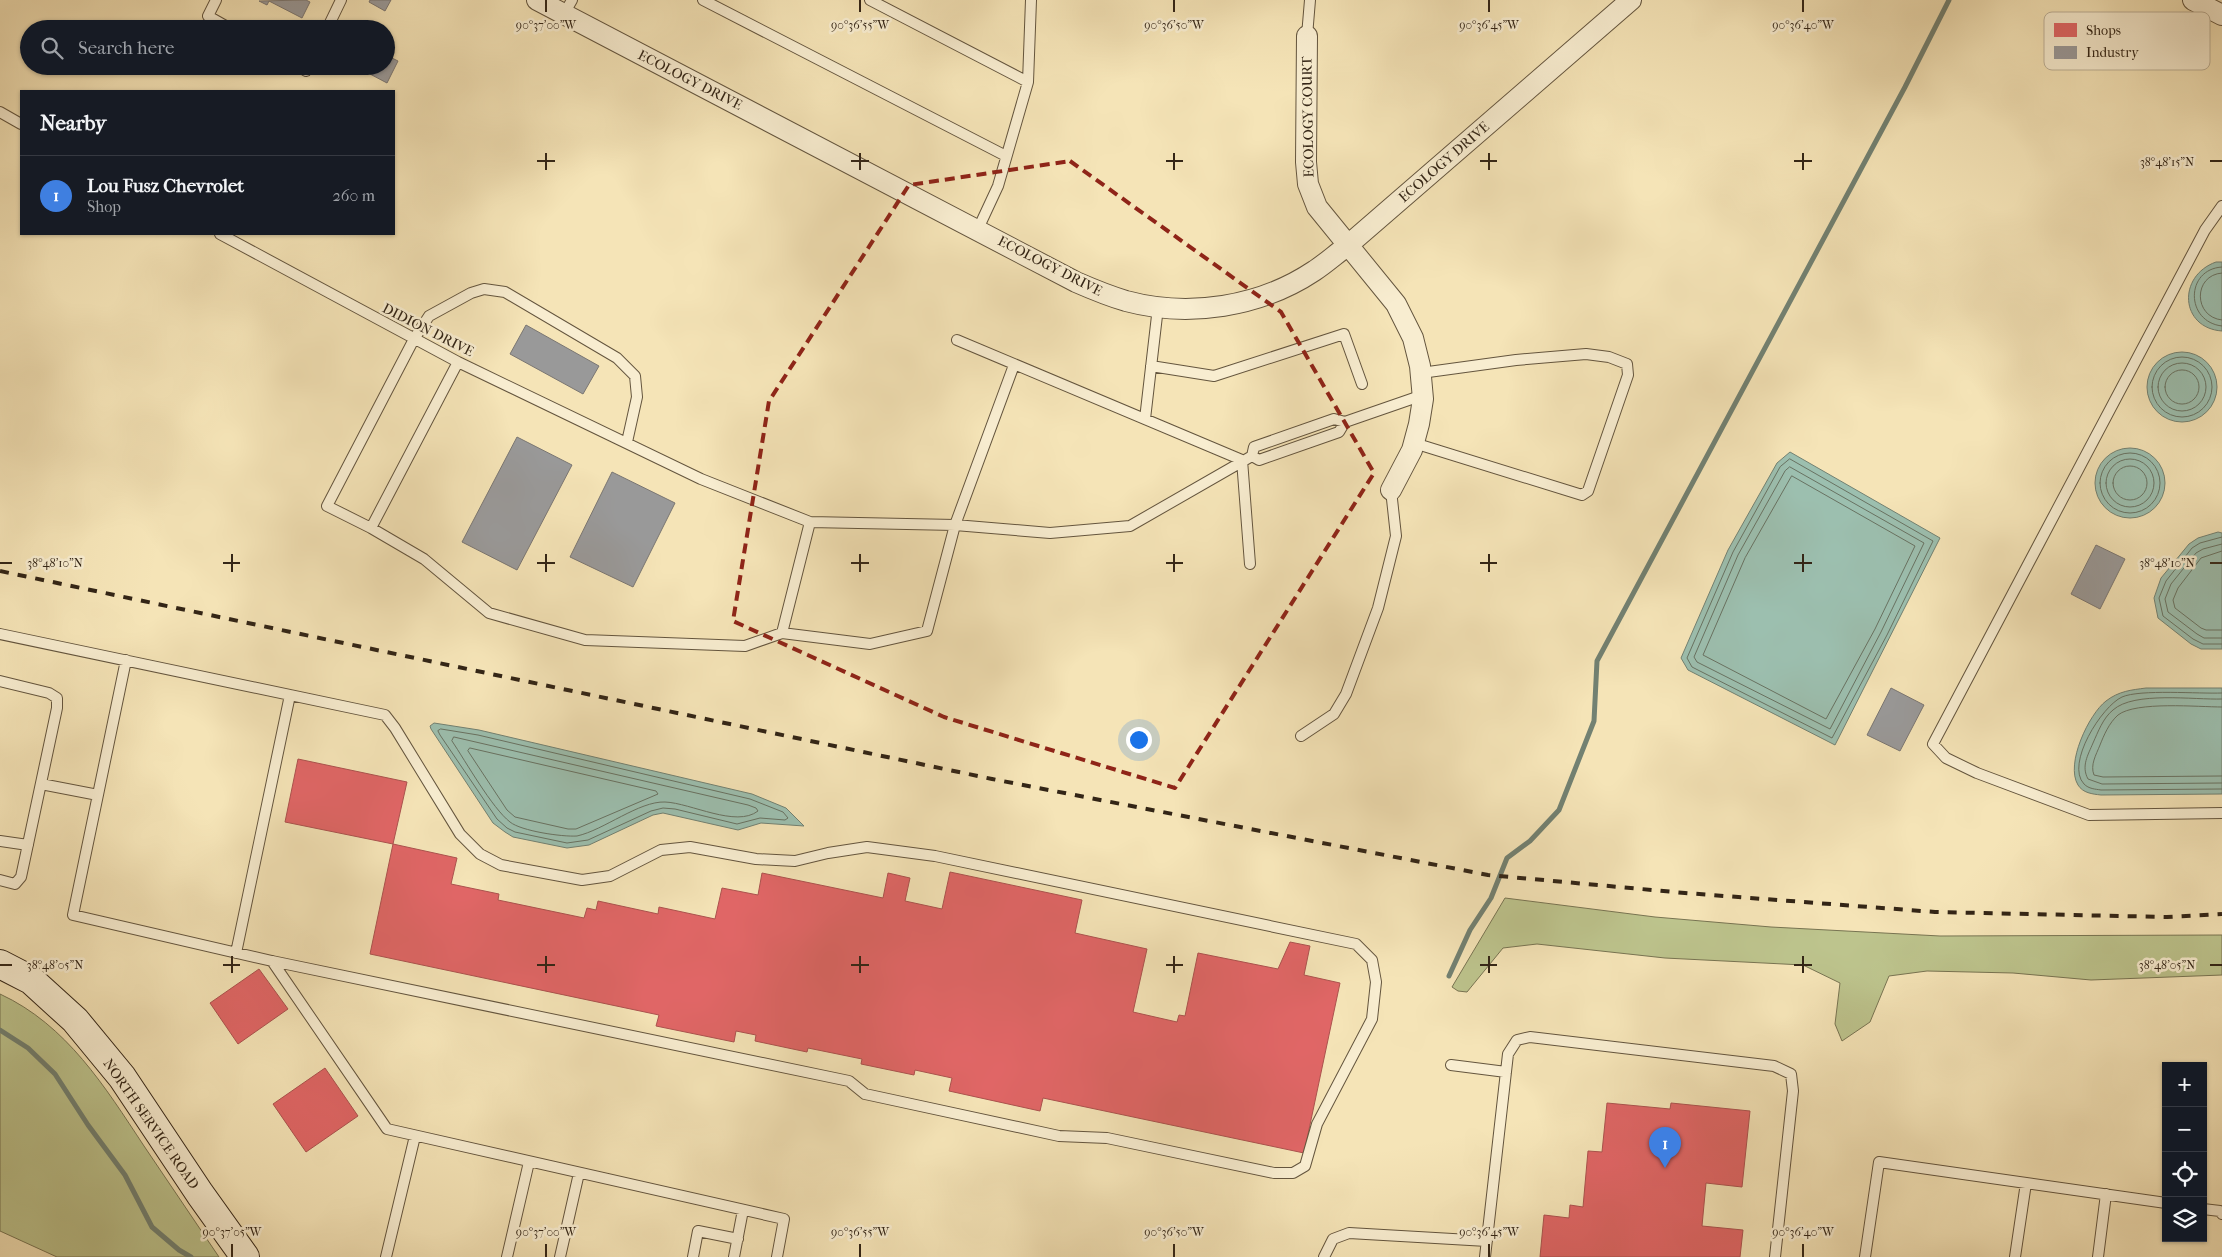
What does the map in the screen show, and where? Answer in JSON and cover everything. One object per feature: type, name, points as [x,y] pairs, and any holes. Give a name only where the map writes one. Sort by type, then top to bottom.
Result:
[{"type":"street","name":"ECOLOGY DRIVE","points":[[537,0],[568,7],[1076,282],[1127,301],[1158,307],[1192,309],[1224,306],[1256,299],[1313,272],[1348,246],[1631,0]]},
{"type":"street","points":[[2193,0],[2222,15]]},
{"type":"street","name":"ECOLOGY COURT","points":[[1307,36],[1306,162],[1308,184],[1317,207],[1396,304],[1413,338],[1421,373],[1423,396],[1420,424],[1414,443],[1391,490]]},
{"type":"street","name":"NORTH SERVICE ROAD","points":[[0,964],[31,980],[75,1020],[122,1077],[200,1194],[245,1257]]},
{"type":"lane","points":[[215,20],[208,16],[216,0]]},
{"type":"lane","points":[[331,20],[341,0]]},
{"type":"lane","points":[[703,0],[1006,156]]},
{"type":"lane","points":[[870,0],[1028,82]]},
{"type":"lane","points":[[978,229],[998,186],[1028,82],[1031,0]]},
{"type":"lane","points":[[1307,36],[1310,0]]},
{"type":"lane","points":[[0,112],[20,123]]},
{"type":"lane","points":[[2222,206],[2205,230],[1933,744],[1946,758],[1977,774],[2089,815],[2222,813]]},
{"type":"lane","name":"DIDION DRIVE","points":[[222,235],[458,362],[701,479],[810,522]]},
{"type":"lane","points":[[627,442],[637,397],[635,376],[617,358],[505,292],[484,289],[471,293],[429,316],[414,339],[327,506],[371,528],[424,560],[489,613],[585,640],[745,646],[782,633],[870,644],[927,632],[955,525],[1014,364]]},
{"type":"lane","points":[[1145,420],[1158,307]]},
{"type":"lane","points":[[1151,366],[1214,376],[1344,334],[1362,384]]},
{"type":"lane","points":[[957,340],[1145,420],[1247,458],[1260,460],[1339,432],[1345,422]]},
{"type":"lane","points":[[1414,443],[1582,495],[1588,492],[1628,375],[1627,364],[1609,357],[1586,354],[1516,360],[1421,373]]},
{"type":"lane","points":[[371,528],[458,362]]},
{"type":"lane","points":[[782,633],[810,522],[955,525],[1050,533],[1130,526],[1247,458],[1254,447],[1334,419],[1345,422],[1423,396]]},
{"type":"lane","points":[[1247,458],[1250,564]]},
{"type":"lane","points":[[1301,736],[1334,714],[1346,694],[1378,608],[1396,536],[1391,490]]},
{"type":"lane","points":[[0,634],[126,660],[385,715],[395,728],[460,834],[480,854],[501,864],[582,880],[610,876],[661,850],[690,848],[756,859],[795,861],[828,853],[867,847],[935,856],[1356,944],[1372,960],[1376,982],[1372,1019],[1317,1124],[1305,1166],[1293,1173],[1274,1173],[1107,1138],[1059,1136],[866,1094],[849,1081],[272,961],[73,915],[126,660]]},
{"type":"lane","points":[[0,681],[49,693],[57,698],[57,708],[22,877],[15,884],[0,880]]},
{"type":"lane","points":[[236,953],[290,695]]},
{"type":"lane","points":[[41,784],[98,795]]},
{"type":"lane","points":[[0,841],[28,845]]},
{"type":"lane","points":[[272,961],[387,1129],[784,1219],[777,1257]]},
{"type":"lane","points":[[1485,1257],[1508,1054],[1517,1040],[1530,1038],[1774,1066],[1791,1074],[1793,1091],[1774,1257]]},
{"type":"lane","points":[[1451,1065],[1506,1072]]},
{"type":"lane","points":[[386,1257],[415,1136]]},
{"type":"lane","points":[[507,1257],[529,1162]]},
{"type":"lane","points":[[1865,1257],[1879,1162],[2162,1202]]},
{"type":"lane","points":[[560,1257],[579,1173]]},
{"type":"lane","points":[[2015,1257],[2026,1183]]},
{"type":"lane","points":[[2098,1257],[2106,1194]]},
{"type":"lane","points":[[2207,1209],[2220,1211],[2222,1214]]},
{"type":"lane","points":[[734,1257],[743,1210]]},
{"type":"lane","points":[[692,1257],[698,1231],[738,1239]]},
{"type":"lane","points":[[1324,1257],[1332,1239],[1349,1233],[1487,1241]]},
{"type":"highlighted area","points":[[1070,161],[1281,312],[1374,473],[1175,788],[944,717],[733,621],[769,401],[909,185]]},
{"type":"green space","points":[[1505,898],[1655,917],[1771,927],[1940,936],[2222,935],[2222,975],[2091,980],[2013,973],[1927,971],[1889,976],[1870,1022],[1842,1041],[1835,1024],[1840,983],[1803,965],[1665,958],[1537,944],[1503,948],[1467,992],[1458,991],[1452,987]]},
{"type":"green space","points":[[0,994],[24,1007],[65,1040],[99,1080],[219,1257],[57,1257],[0,1231]]},
{"type":"water","points":[[2216,262],[2222,262],[2222,331],[2208,328],[2198,321],[2191,312],[2189,301],[2190,289],[2195,278],[2203,269]]},
{"type":"water","points":[[2189,352],[2202,358],[2211,367],[2215,373],[2217,387],[2215,401],[2207,412],[2196,420],[2175,422],[2168,420],[2157,412],[2149,401],[2147,380],[2149,373],[2157,362],[2168,354]]},
{"type":"water","points":[[2123,448],[2137,448],[2150,453],[2160,463],[2165,476],[2165,490],[2160,503],[2150,513],[2137,518],[2123,518],[2110,513],[2100,503],[2095,490],[2095,476],[2100,463],[2110,453]]},
{"type":"water","points":[[1790,452],[1940,538],[1835,745],[1688,670],[1681,658],[1728,550],[1777,463]]},
{"type":"water","points":[[2218,532],[2222,533],[2222,649],[2201,649],[2191,644],[2158,618],[2154,598],[2161,578],[2189,544],[2198,538]]},
{"type":"water","points":[[2146,688],[2222,688],[2222,794],[2101,795],[2091,794],[2080,788],[2075,776],[2074,765],[2086,728],[2099,707],[2120,693]]},
{"type":"water","points":[[434,723],[479,730],[752,794],[786,808],[804,826],[761,823],[738,830],[663,813],[653,815],[589,845],[567,848],[513,837],[493,823],[431,729],[430,726]]},
{"type":"building: Shops","points":[[298,759],[407,782],[393,844],[285,822]]},
{"type":"building: Shops","points":[[393,844],[457,858],[451,884],[499,894],[498,900],[584,918],[587,908],[596,910],[598,901],[658,914],[659,907],[715,919],[722,888],[758,895],[762,873],[883,898],[888,873],[910,878],[905,901],[942,909],[950,872],[1082,900],[1075,933],[1147,949],[1133,1012],[1177,1022],[1179,1015],[1185,1016],[1198,953],[1278,969],[1290,942],[1310,946],[1304,975],[1340,983],[1304,1153],[1043,1098],[1040,1111],[949,1091],[952,1078],[915,1070],[914,1075],[861,1064],[862,1059],[808,1048],[807,1052],[755,1041],[756,1035],[736,1031],[734,1042],[656,1026],[659,1015],[370,954]]},
{"type":"building: Shops","points":[[259,969],[288,1009],[238,1044],[210,1003]]},
{"type":"building: Shops","points":[[325,1068],[358,1116],[306,1152],[273,1104]]},
{"type":"building: Shops","points":[[1607,1103],[1670,1109],[1671,1103],[1750,1111],[1742,1187],[1706,1183],[1702,1226],[1743,1230],[1740,1257],[1540,1257],[1544,1215],[1569,1218],[1570,1205],[1583,1207],[1588,1151],[1602,1152]]},
{"type":"building: Industry","points":[[306,0],[310,2],[302,18],[269,1],[267,5],[259,1]]},
{"type":"building: Industry","points":[[370,0],[391,0],[385,11],[369,2]]},
{"type":"building: Industry","points":[[372,75],[391,75],[387,83]]},
{"type":"building: Industry","points":[[526,325],[599,366],[583,394],[510,354]]},
{"type":"building: Industry","points":[[517,437],[572,465],[517,570],[462,542]]},
{"type":"building: Industry","points":[[612,472],[675,503],[633,587],[570,557]]},
{"type":"building: Industry","points":[[2096,545],[2125,559],[2100,609],[2071,594]]},
{"type":"building: Industry","points":[[1891,688],[1924,705],[1900,751],[1867,735]]},
{"type":"waterway","points":[[1449,976],[1470,930],[1491,898],[1507,858],[1530,841],[1559,810],[1594,721],[1597,661],[1905,87],[1949,0]]},
{"type":"waterway","points":[[0,1030],[28,1048],[55,1074],[88,1125],[125,1175],[152,1227],[179,1250],[191,1257]]},
{"type":"railway","points":[[0,571],[992,779],[1488,875],[1685,893],[1935,912],[2167,917],[2222,914]]},
{"type":"place","name":"Lou Fusz Chevrolet","points":[[1665,1168]]}]
